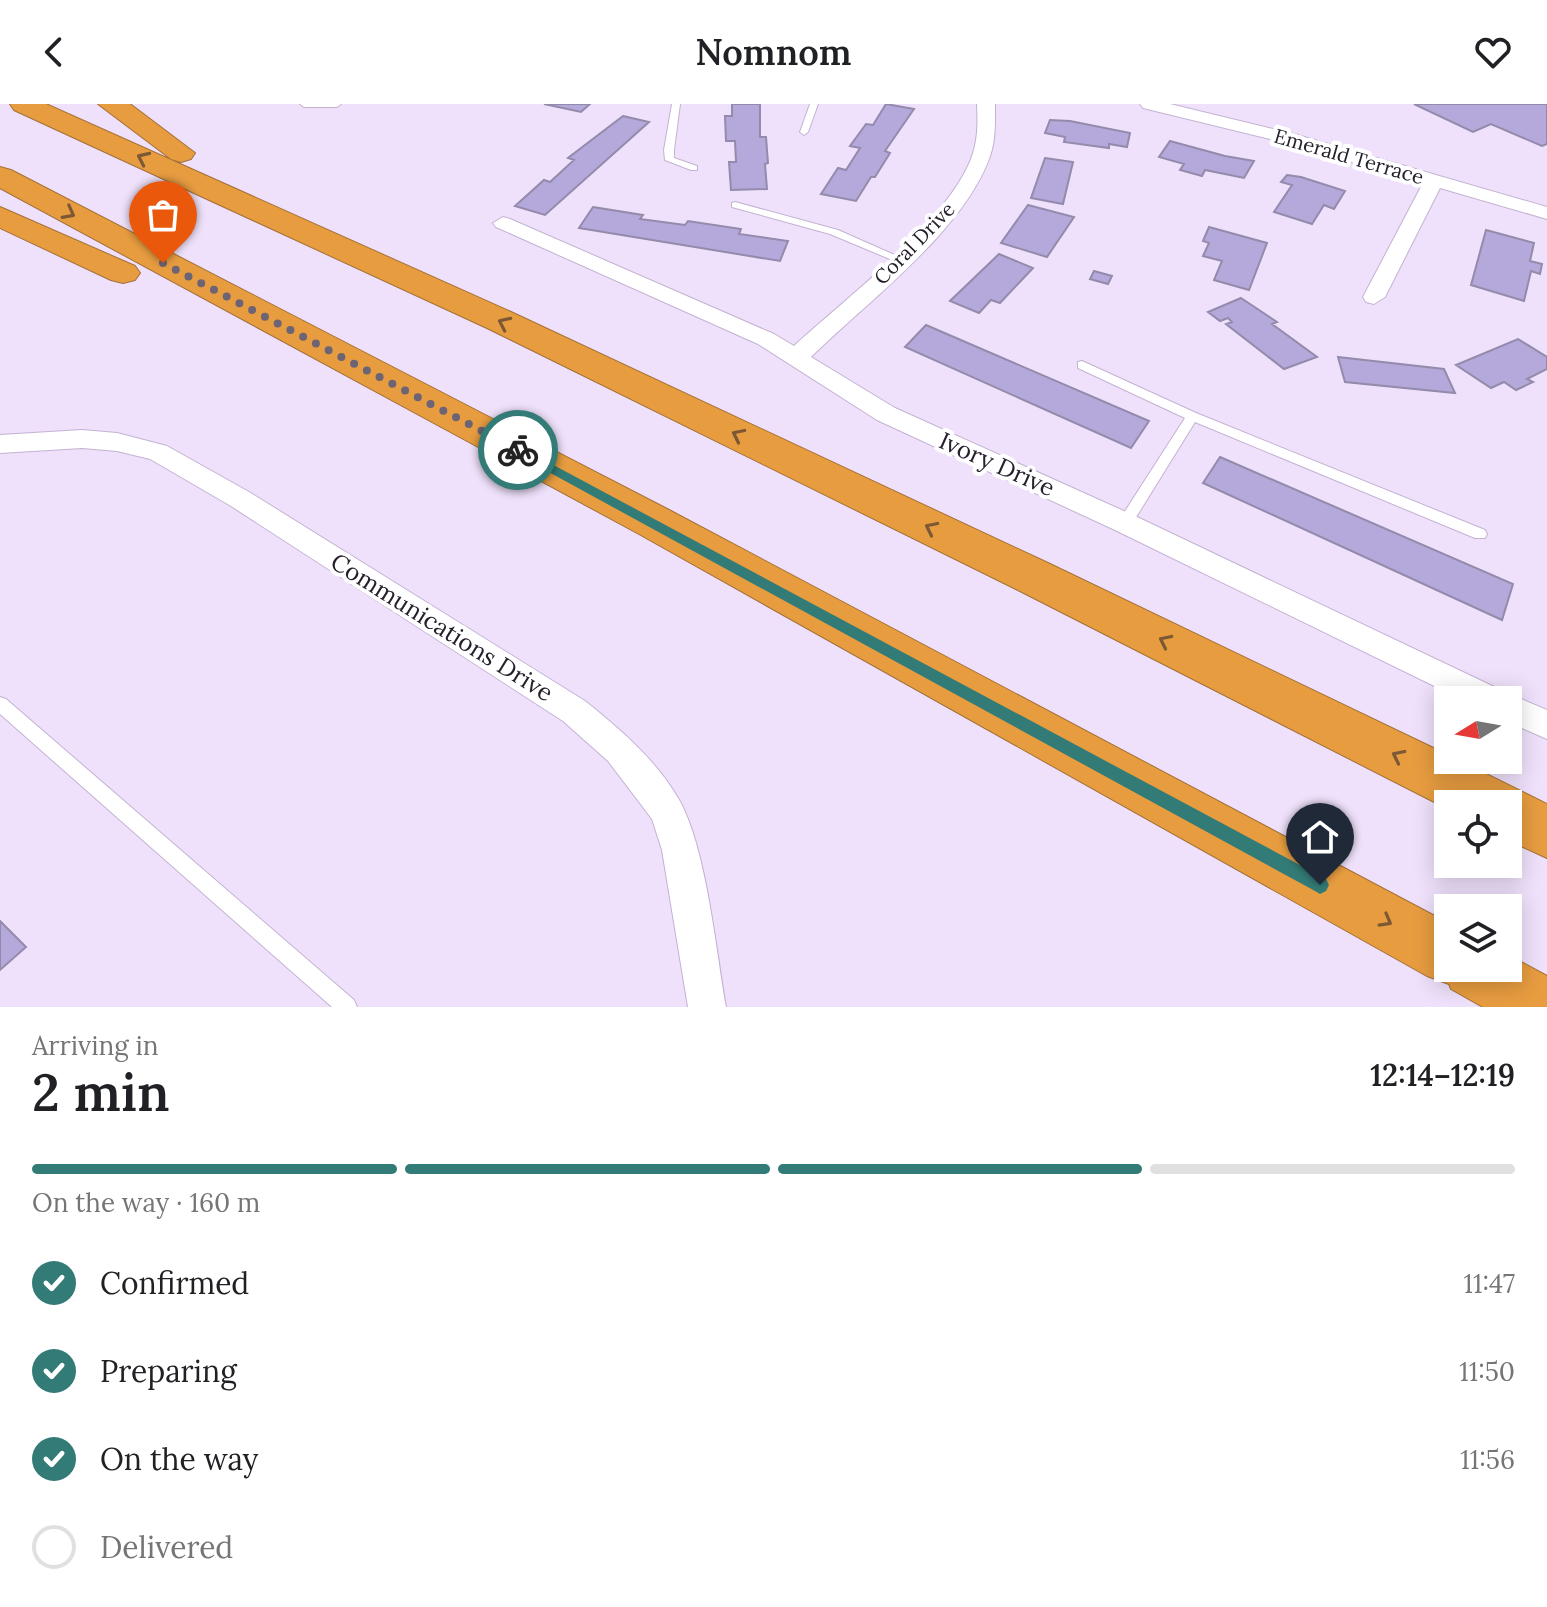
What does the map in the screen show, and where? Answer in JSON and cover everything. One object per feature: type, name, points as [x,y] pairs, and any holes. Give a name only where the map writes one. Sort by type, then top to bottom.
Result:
[{"type":"highway","points":[[24,104],[418,283],[1020,570],[1465,790]]},
{"type":"highway","points":[[112,104],[177,151],[418,283]]},
{"type":"highway","points":[[0,176],[654,522],[1434,947]]},
{"type":"highway","points":[[0,216],[654,522]]},
{"type":"highway","points":[[1522,819],[1547,832]]},
{"type":"highway","points":[[1497,982],[1543,1007]]},
{"type":"street","name":"Coral Drive","points":[[796,358],[901,260],[954,205],[982,156],[989,123],[986,104]]},
{"type":"street","name":"Emerald Terrace","points":[[1149,104],[1288,138],[1547,213]]},
{"type":"street","points":[[1374,297],[1434,180]]},
{"type":"street","name":"Ivory Drive","points":[[503,223],[766,339],[886,414],[1125,523],[1465,686]]},
{"type":"street","name":"Communications Drive","points":[[0,444],[82,439],[117,442],[158,452],[240,499],[574,711],[620,750],[666,810],[680,850],[707,1007]]},
{"type":"street","points":[[1522,713],[1547,725]]},
{"type":"lane","points":[[304,104],[337,104]]},
{"type":"lane","points":[[676,104],[670,160],[694,168]]},
{"type":"lane","points":[[804,132],[814,104]]},
{"type":"lane","points":[[735,205],[834,232],[901,260]]},
{"type":"lane","points":[[1082,365],[1192,416],[1480,534]]},
{"type":"lane","points":[[1125,523],[1192,416]]},
{"type":"lane","points":[[0,704],[347,1007]]},
{"type":"building","points":[[544,104],[590,104],[581,112]]},
{"type":"building","points":[[732,104],[760,104],[760,137],[766,137],[767,189],[731,190],[729,162],[736,162],[735,141],[726,141],[725,116],[732,116]]},
{"type":"building","points":[[886,104],[914,109],[885,151],[890,153],[875,177],[871,177],[856,201],[821,194],[838,168],[846,170],[860,148],[850,146],[866,124],[873,125]]},
{"type":"building","points":[[1414,104],[1547,104],[1547,144],[1542,146],[1491,124],[1473,132]]},
{"type":"building","points":[[623,116],[649,122],[545,215],[515,206],[544,180],[550,182],[574,160],[568,158]]},
{"type":"building","points":[[1050,120],[1130,133],[1127,147],[1109,144],[1109,148],[1064,142],[1065,137],[1045,133]]},
{"type":"building","points":[[1170,141],[1254,161],[1244,178],[1205,170],[1202,176],[1180,170],[1184,164],[1159,157]]},
{"type":"building","points":[[1045,158],[1073,162],[1063,204],[1031,198]]},
{"type":"building","points":[[1287,175],[1345,191],[1334,209],[1324,205],[1312,224],[1274,212],[1292,185],[1281,182]]},
{"type":"building","points":[[1028,205],[1074,217],[1047,257],[1001,243]]},
{"type":"building","points":[[593,207],[643,215],[640,219],[685,225],[688,221],[741,229],[739,234],[788,241],[780,261],[579,228]]},
{"type":"building","points":[[1209,227],[1267,243],[1249,290],[1214,280],[1222,261],[1203,256],[1209,243],[1203,241]]},
{"type":"building","points":[[1486,230],[1534,243],[1530,261],[1542,264],[1540,274],[1531,271],[1524,301],[1471,285]]},
{"type":"building","points":[[999,254],[1033,268],[1000,303],[991,300],[979,313],[950,301]]},
{"type":"building","points":[[1094,271],[1112,276],[1108,284],[1090,279]]},
{"type":"building","points":[[1241,298],[1277,322],[1272,324],[1317,357],[1284,369],[1226,324],[1232,322],[1228,318],[1220,321],[1208,312]]},
{"type":"building","points":[[926,325],[1149,421],[1131,448],[905,347]]},
{"type":"building","points":[[1518,339],[1547,357],[1547,369],[1527,379],[1533,382],[1516,390],[1504,382],[1491,388],[1456,365]]},
{"type":"building","points":[[1338,357],[1444,369],[1455,393],[1345,382]]},
{"type":"building","points":[[1220,457],[1513,584],[1502,620],[1203,483]]},
{"type":"building","points":[[0,921],[26,947],[0,970]]},
{"type":"way so far","points":[[163,263],[518,450]]},
{"type":"route","points":[[518,450],[1320,885]]}]
